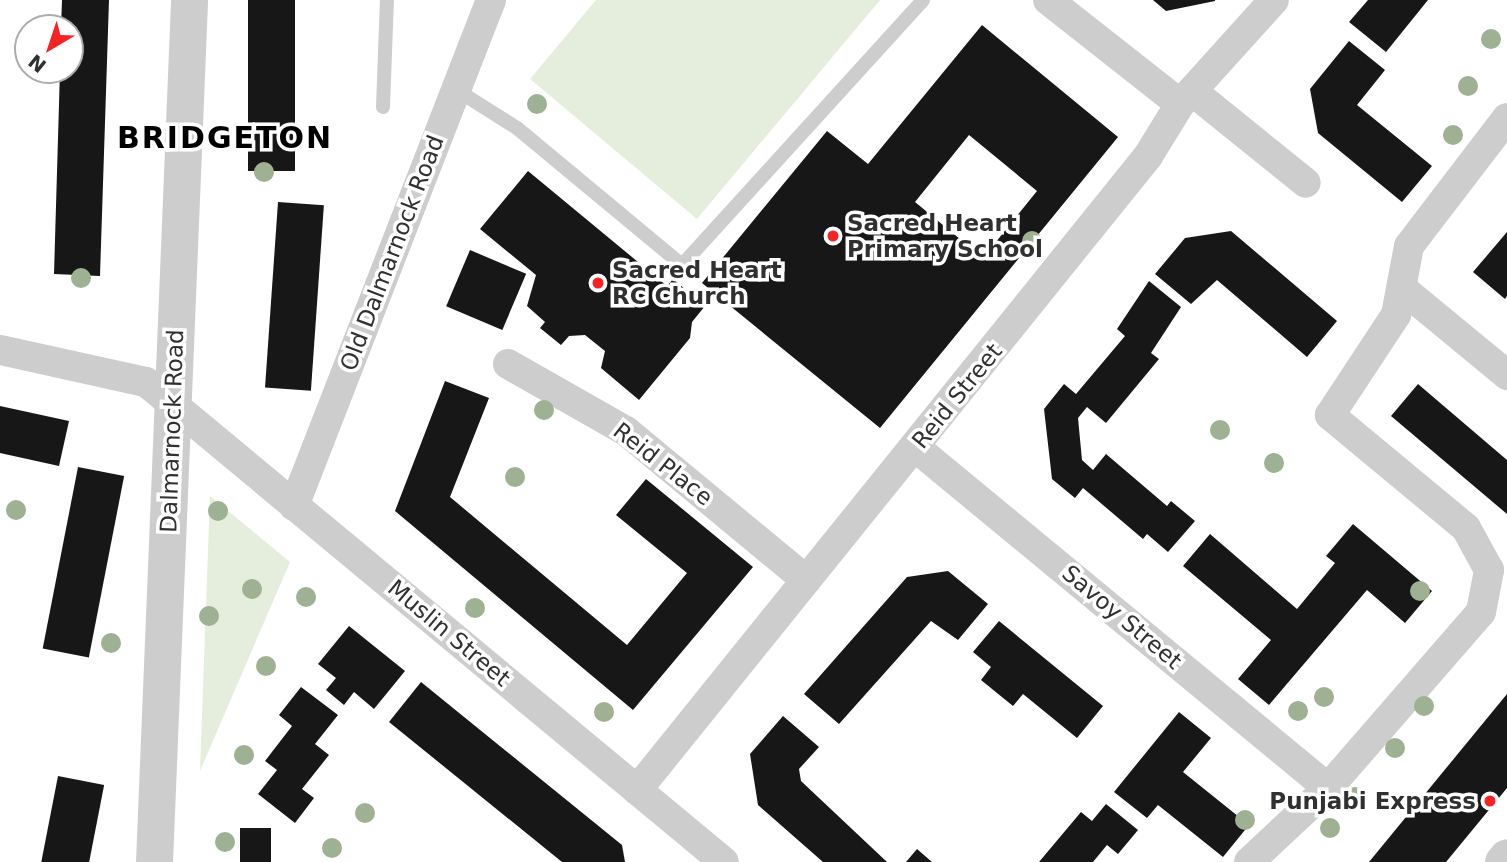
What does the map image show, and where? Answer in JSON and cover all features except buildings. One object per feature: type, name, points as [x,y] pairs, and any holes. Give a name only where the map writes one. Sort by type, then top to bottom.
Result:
[{"type":"street","name":"Dalmarnock Road","points":[[154,862],[189,0]]},
{"type":"street","name":"Old Dalmarnock Road","points":[[294,506],[491,0]]},
{"type":"street","points":[[1048,0],[1306,183]]},
{"type":"street","name":"Reid Street","points":[[638,790],[1148,156],[1186,98],[1274,0]]},
{"type":"street","points":[[1249,862],[1328,788],[1481,612],[1489,570],[1466,528],[1330,415],[1396,315],[1404,290],[1409,246],[1507,118]]},
{"type":"street","points":[[1404,290],[1507,375]]},
{"type":"street","name":"Muslin Street","points":[[0,350],[146,382],[724,862]]},
{"type":"street","name":"Reid Place","points":[[508,365],[626,431],[806,580]]},
{"type":"street","name":"Savoy Street","points":[[915,447],[1328,788]]},
{"type":"street","points":[[1503,862],[1507,858]]},
{"type":"lane","points":[[383,107],[387,0]]},
{"type":"lane","points":[[456,89],[516,128],[682,265],[923,0]]},
{"type":"green space","points":[[596,0],[880,0],[697,219],[530,79]]},
{"type":"green space","points":[[210,496],[290,562],[200,771]]},
{"type":"place","name":"Sacred Heart Primary School","points":[[833,236]]},
{"type":"place","name":"Sacred Heart RC Church","points":[[598,283]]},
{"type":"place","name":"Punjabi Express","points":[[1490,801]]},
{"type":"district","name":"BRIDGETON","points":[[225,138]]}]
